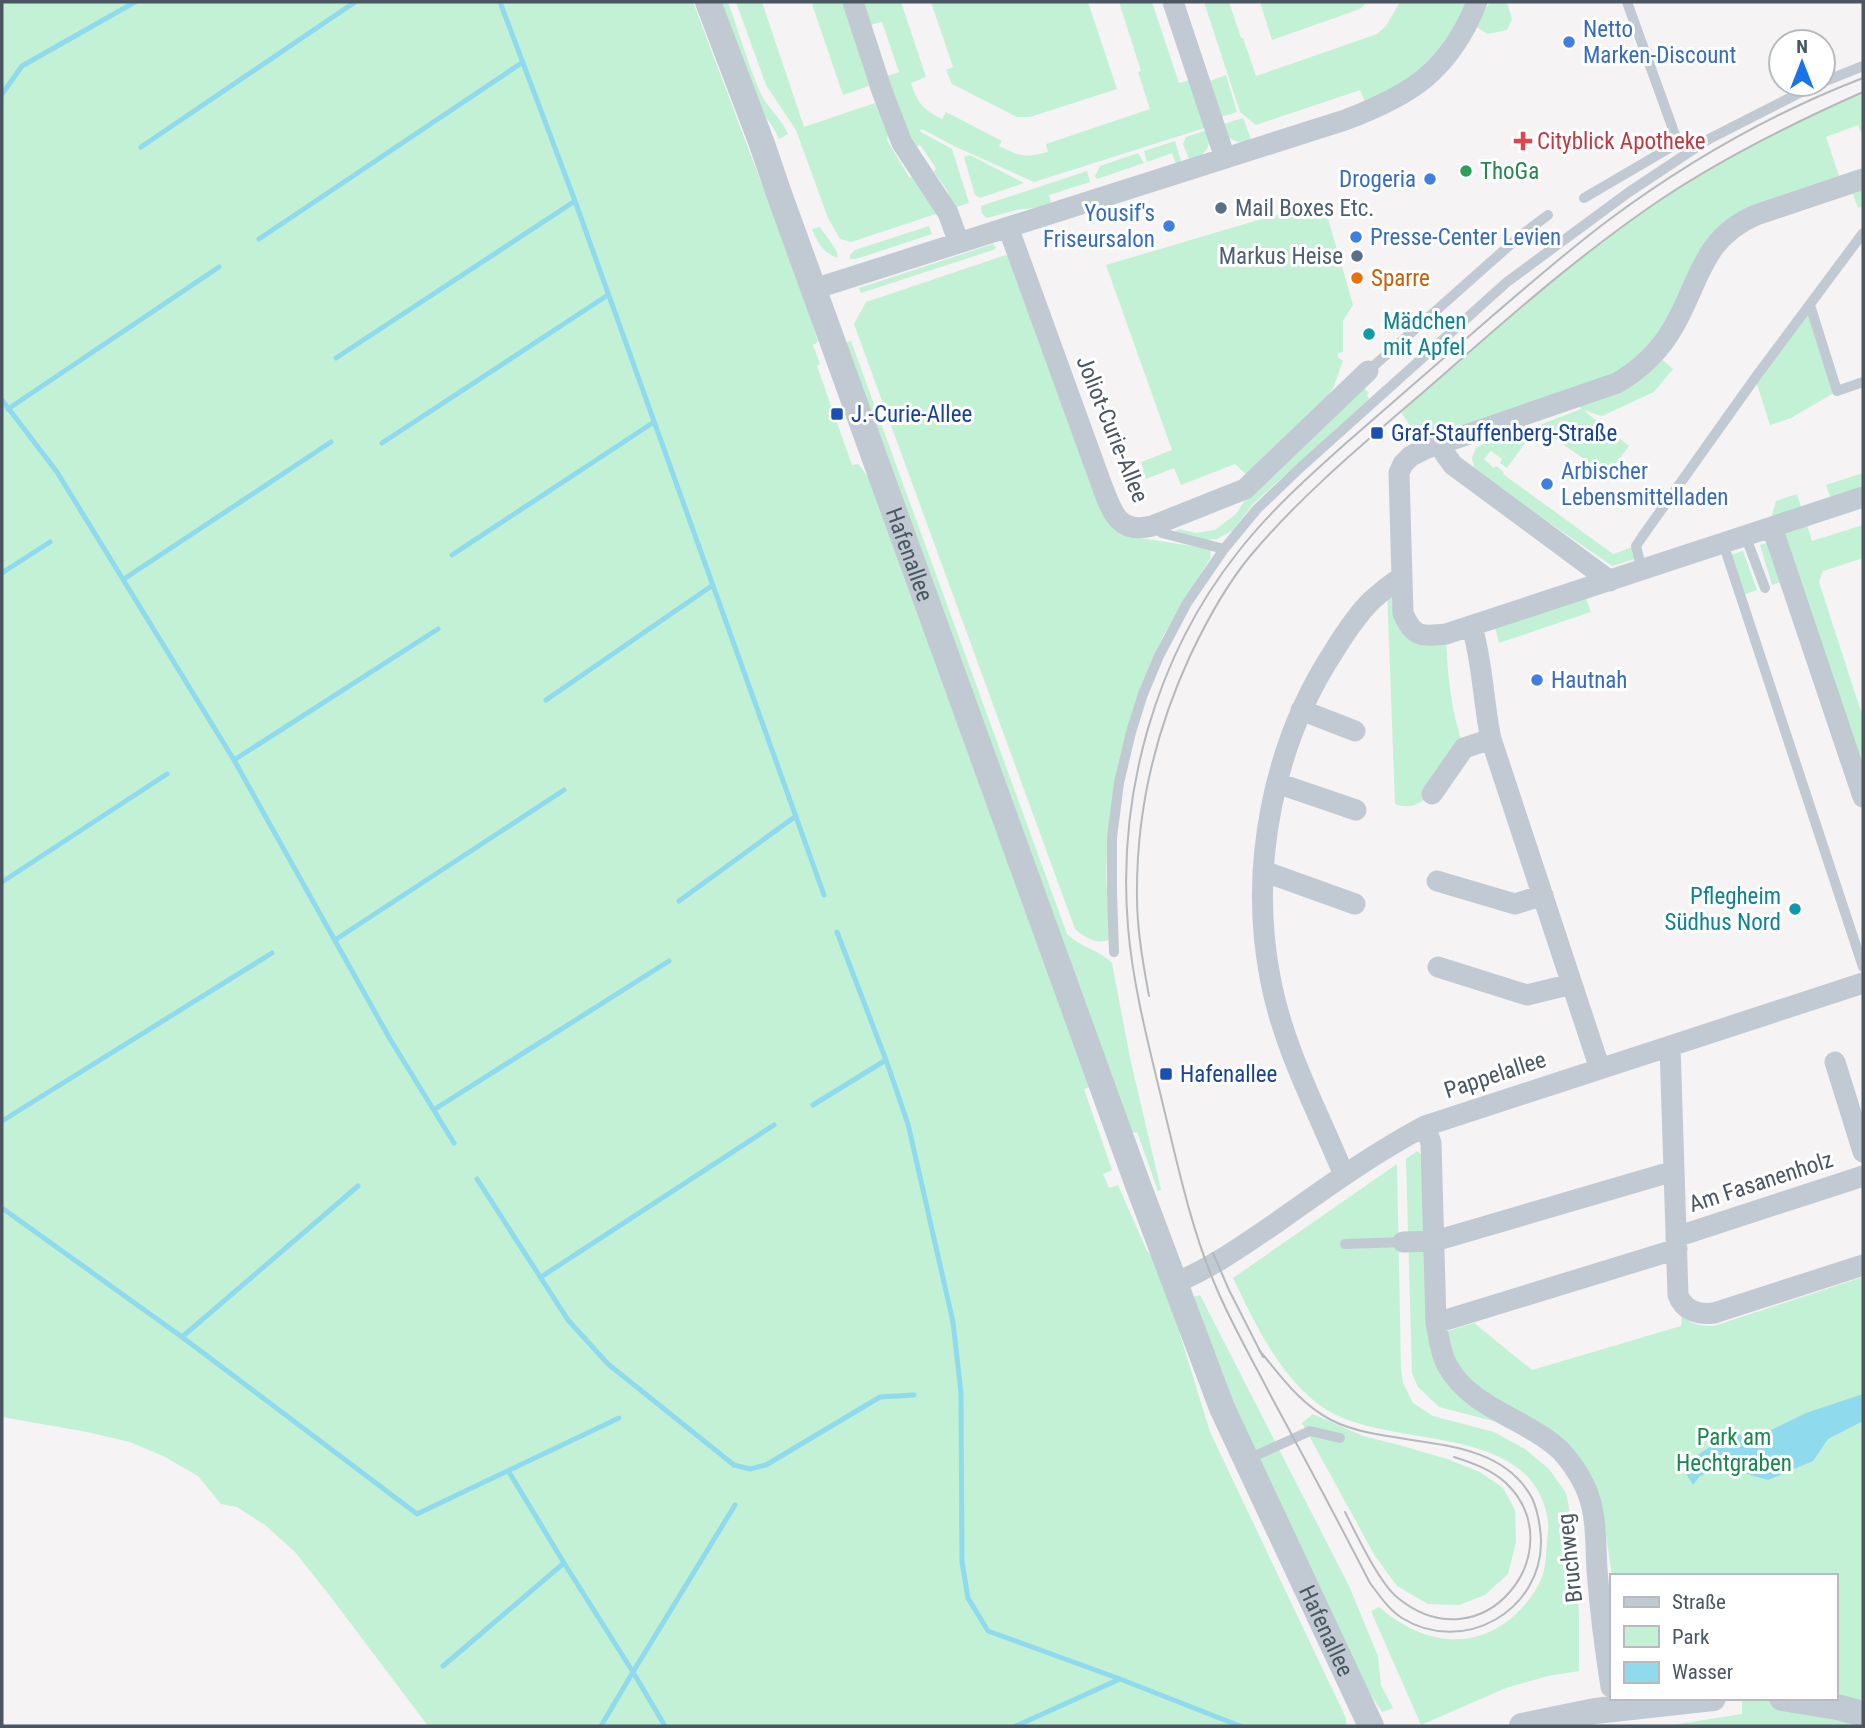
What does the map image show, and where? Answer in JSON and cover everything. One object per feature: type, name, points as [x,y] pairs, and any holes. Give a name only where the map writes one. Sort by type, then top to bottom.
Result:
[{"type":"street","name":"Hafenallee","points":[[708,2],[1222,1408],[1371,1726]]},
{"type":"street","points":[[853,2],[902,143],[948,213],[959,243]]},
{"type":"street","points":[[1173,2],[1225,159]]},
{"type":"street","points":[[814,289],[1374,110],[1401,97],[1424,81],[1448,55],[1468,23],[1477,2]]},
{"type":"street","points":[[1863,179],[1756,215],[1728,230],[1705,260],[1674,327],[1655,353],[1635,373],[1617,383],[1440,443],[1411,456],[1399,472],[1403,612],[1408,625],[1416,633],[1425,636],[1472,627],[1863,497]]},
{"type":"street","name":"Joliot-Curie-Allee","points":[[1008,228],[1101,483],[1115,517],[1127,526],[1141,529],[1152,526],[1245,489],[1368,372]]},
{"type":"street","points":[[1440,443],[1453,465],[1610,581]]},
{"type":"street","points":[[1772,527],[1863,797]]},
{"type":"street","points":[[1344,1175],[1310,1100],[1285,1037],[1278,1011],[1269,976],[1265,943],[1263,871],[1277,783],[1301,710],[1346,632],[1371,601],[1401,577]]},
{"type":"street","points":[[1472,627],[1478,647],[1491,739],[1600,1069]]},
{"type":"street","points":[[1301,710],[1355,731]]},
{"type":"street","points":[[1432,794],[1464,748],[1491,739]]},
{"type":"street","points":[[1277,783],[1356,810]]},
{"type":"street","points":[[1263,871],[1355,904]]},
{"type":"street","points":[[1437,881],[1515,904],[1542,895]]},
{"type":"street","points":[[1438,967],[1527,995],[1572,985]]},
{"type":"street","name":"Pappelallee","points":[[1175,1283],[1217,1264],[1344,1175],[1425,1126],[1863,984]]},
{"type":"street","name":"Am Fasanenholz","points":[[1670,1046],[1678,1295],[1681,1304],[1703,1314],[1714,1313],[1863,1265]]},
{"type":"street","name":"Am Fasanenholz","points":[[1835,1062],[1863,1152]]},
{"type":"street","name":"Bruchweg","points":[[1425,1126],[1431,1143],[1436,1323],[1447,1365],[1461,1384],[1479,1399],[1555,1445],[1567,1457],[1581,1479],[1595,1517],[1597,1571],[1610,1674]]},
{"type":"street","points":[[1403,1242],[1435,1241],[1674,1171]]},
{"type":"street","name":"Am Fasanenholz","points":[[1676,1243],[1863,1176]]},
{"type":"street","points":[[1436,1323],[1676,1243]]},
{"type":"street","points":[[1522,1726],[1610,1699]]},
{"type":"street","points":[[1794,1700],[1863,1714]]},
{"type":"lane","points":[[1584,198],[1678,143],[1627,2]]},
{"type":"lane","points":[[1837,76],[1863,66]]},
{"type":"lane","points":[[1114,952],[1112,837],[1119,783],[1131,732],[1159,656],[1187,603],[1224,549],[1257,509],[1301,467],[1507,282],[1629,192],[1709,139],[1790,98]]},
{"type":"lane","points":[[1368,372],[1520,236],[1548,215]]},
{"type":"lane","points":[[1642,570],[1636,546],[1755,378],[1863,233]]},
{"type":"lane","points":[[1810,304],[1837,391],[1863,382]]},
{"type":"lane","points":[[1152,526],[1161,533],[1224,549]]},
{"type":"lane","points":[[1745,535],[1765,588]]},
{"type":"lane","points":[[1723,543],[1863,967]]},
{"type":"lane","points":[[1345,1244],[1403,1242]]},
{"type":"lane","points":[[1246,1460],[1310,1431],[1340,1438]]},
{"type":"green space","points":[[2,2],[693,2],[802,291],[818,342],[813,345],[820,364],[817,366],[852,465],[858,464],[877,488],[1094,1086],[1084,1089],[1112,1170],[1103,1174],[1109,1188],[1118,1185],[1147,1251],[1158,1263],[1210,1432],[1345,1716],[1347,1726],[428,1726],[295,1552],[265,1525],[237,1507],[221,1504],[198,1476],[165,1457],[130,1442],[2,1417]]},
{"type":"green space","points":[[719,2],[728,2],[761,94],[788,134],[779,139],[762,112]]},
{"type":"green space","points":[[736,2],[762,2],[804,127],[875,103],[888,134],[887,140],[909,177],[918,179],[939,213],[851,242],[840,239],[828,218],[796,130],[766,85]]},
{"type":"green space","points":[[843,2],[869,86],[843,95],[812,4]]},
{"type":"green space","points":[[862,2],[901,2],[926,77],[911,83],[916,96],[926,109],[942,119],[946,112],[1002,141],[999,146],[1028,156],[1048,152],[1046,144],[1150,109],[1119,2],[1152,2],[1179,83],[1198,78],[1214,125],[1034,182],[922,129],[919,131],[952,149],[969,203],[954,208],[947,190],[934,172],[936,168],[920,145],[917,147],[906,133],[887,76],[899,72],[882,22],[870,25]]},
{"type":"green space","points":[[931,2],[1088,2],[1117,89],[1030,117],[1017,117],[952,84],[946,70],[953,67]]},
{"type":"green space","points":[[1204,2],[1229,2],[1256,76],[1377,34],[1386,26],[1400,2],[1477,2],[1463,33],[1369,111],[1360,90],[1256,125],[1240,112]]},
{"type":"green space","points":[[1260,2],[1367,2],[1360,9],[1272,40]]},
{"type":"green space","points":[[1490,2],[1507,2],[1512,19],[1507,30],[1488,34],[1475,26]]},
{"type":"green space","points":[[1226,75],[1237,112],[1221,117],[1210,81]]},
{"type":"green space","points":[[1863,92],[1863,137],[1858,125],[1826,137],[1839,176],[1863,168],[1863,206],[1858,208],[1849,184],[1739,222],[1656,354],[1673,369],[1654,392],[1602,416],[1583,410],[1629,446],[1607,475],[1537,426],[1581,409],[1577,397],[1420,441],[1401,412],[1527,301],[1626,223],[1734,155]]},
{"type":"green space","points":[[1243,118],[1251,139],[1249,142],[1235,141],[1228,137],[1224,124]]},
{"type":"green space","points":[[1207,130],[1207,149],[1190,161],[1183,144],[1186,137]]},
{"type":"green space","points":[[1175,141],[1182,164],[1177,166],[1172,153],[1147,162],[1144,151]]},
{"type":"green space","points":[[1138,153],[1144,163],[1097,179],[1095,176],[1100,166]]},
{"type":"green space","points":[[970,155],[1024,183],[980,198],[975,195],[964,157]]},
{"type":"green space","points":[[1087,171],[1090,182],[1049,195],[1052,206],[1016,210],[987,218],[982,214],[981,206]]},
{"type":"green space","points":[[1323,201],[1353,305],[1343,321],[1343,352],[1338,353],[1338,357],[1343,361],[1334,386],[1320,408],[1249,477],[1235,464],[1181,485],[1174,468],[1146,479],[1141,462],[1172,450],[1106,265]]},
{"type":"green space","points":[[929,226],[932,234],[850,259],[855,250]]},
{"type":"green space","points":[[820,227],[836,250],[838,258],[828,253],[819,243],[812,229]]},
{"type":"green space","points":[[993,244],[996,248],[993,250],[861,293],[859,288]]},
{"type":"green space","points":[[1006,255],[1010,257],[1134,537],[1205,548],[1210,550],[1211,557],[1163,636],[1138,696],[1108,831],[1106,875],[1110,939],[1101,942],[1092,940],[1075,929],[854,324],[866,302]]},
{"type":"green space","points":[[1810,305],[1837,391],[1791,418],[1770,425],[1755,378]]},
{"type":"green space","points":[[851,341],[1067,934],[1112,963],[1130,1058],[1161,1190],[1158,1191],[1137,1132],[1131,1133],[844,343]]},
{"type":"green space","points":[[1362,386],[1369,393],[1369,399],[1253,504],[1233,530],[1217,539],[1206,540],[1174,533],[1179,529],[1196,533],[1215,530],[1236,514],[1249,494]]},
{"type":"green space","points":[[1537,426],[1507,468],[1500,463],[1502,459],[1491,451],[1484,459],[1613,554],[1636,546],[1638,558],[1612,566],[1495,485],[1474,467],[1472,458],[1476,448],[1489,441]]},
{"type":"green space","points":[[1863,473],[1863,497],[1834,507],[1826,485]]},
{"type":"green space","points":[[1797,494],[1812,541],[1863,525],[1863,558],[1823,571],[1819,582],[1863,718],[1863,797],[1790,579],[1772,585],[1760,545],[1769,542],[1784,550],[1772,515],[1776,501]]},
{"type":"green space","points":[[1743,551],[1757,590],[1740,596],[1730,555]]},
{"type":"green space","points":[[1387,587],[1408,625],[1446,634],[1450,692],[1464,748],[1436,789],[1417,804],[1407,806],[1395,804]]},
{"type":"green space","points":[[1583,590],[1591,612],[1499,643],[1493,620]]},
{"type":"green space","points":[[1417,1151],[1424,1157],[1430,1330],[1505,1424],[1439,1407],[1418,1387],[1412,1373],[1406,1159]]},
{"type":"green space","points":[[1397,1164],[1403,1383],[1413,1403],[1433,1416],[1494,1432],[1525,1449],[1549,1469],[1566,1493],[1572,1523],[1579,1612],[1579,1671],[1548,1676],[1506,1688],[1421,1725],[1371,1611],[1379,1607],[1409,1627],[1442,1638],[1476,1637],[1493,1631],[1509,1620],[1524,1606],[1541,1580],[1544,1570],[1548,1524],[1537,1489],[1515,1466],[1486,1451],[1379,1429],[1346,1419],[1318,1404],[1303,1391],[1268,1346],[1233,1278]]},
{"type":"green space","name":"Park am Hechtgraben","points":[[1863,1277],[1863,1726],[1666,1726],[1742,1714],[1742,1700],[1837,1700],[1837,1574],[1612,1574],[1605,1528],[1588,1476],[1474,1384],[1457,1363],[1445,1332],[1474,1323],[1532,1370],[1681,1326],[1682,1316],[1697,1324],[1714,1326]]},
{"type":"green space","points":[[1200,1295],[1349,1586],[1378,1656],[1381,1685],[1393,1708],[1382,1712],[1368,1690],[1243,1430],[1193,1297]]},
{"type":"green space","points":[[1313,1414],[1363,1436],[1447,1459],[1480,1472],[1503,1488],[1515,1510],[1516,1542],[1508,1574],[1485,1595],[1459,1605],[1428,1604],[1397,1586],[1375,1556],[1302,1423]]},
{"type":"water","points":[[1863,1394],[1863,1421],[1828,1439],[1813,1461],[1768,1480],[1722,1467],[1700,1476],[1693,1485],[1685,1472],[1693,1458],[1728,1435],[1763,1434],[1806,1413]]},
{"type":"waterway","points":[[2,94],[22,66],[135,2]]},
{"type":"waterway","points":[[141,147],[355,2]]},
{"type":"waterway","points":[[500,2],[575,201],[824,895]]},
{"type":"waterway","points":[[259,239],[523,62]]},
{"type":"waterway","points":[[336,358],[575,201]]},
{"type":"waterway","points":[[8,409],[219,267]]},
{"type":"waterway","points":[[382,443],[608,295]]},
{"type":"waterway","points":[[2,400],[57,472],[234,760],[390,1039],[454,1143]]},
{"type":"waterway","points":[[452,555],[654,422]]},
{"type":"waterway","points":[[124,579],[331,442]]},
{"type":"waterway","points":[[2,573],[50,542]]},
{"type":"waterway","points":[[546,700],[713,585]]},
{"type":"waterway","points":[[234,760],[438,629]]},
{"type":"waterway","points":[[2,882],[167,774]]},
{"type":"waterway","points":[[335,940],[564,790]]},
{"type":"waterway","points":[[679,901],[796,816]]},
{"type":"waterway","points":[[837,932],[908,1124],[953,1322],[961,1393],[962,1562],[968,1598],[988,1631],[1240,1726]]},
{"type":"waterway","points":[[2,1121],[272,953]]},
{"type":"waterway","points":[[435,1109],[669,961]]},
{"type":"waterway","points":[[813,1105],[886,1060]]},
{"type":"waterway","points":[[541,1277],[774,1125]]},
{"type":"waterway","points":[[477,1179],[568,1320],[608,1364],[734,1465],[750,1469],[766,1465],[880,1397],[914,1395]]},
{"type":"waterway","points":[[358,1186],[182,1337],[417,1514],[619,1418]]},
{"type":"waterway","points":[[2,1208],[182,1337]]},
{"type":"waterway","points":[[509,1472],[633,1672],[601,1726]]},
{"type":"waterway","points":[[665,1726],[633,1672],[735,1505]]},
{"type":"waterway","points":[[443,1666],[564,1563]]},
{"type":"waterway","points":[[1016,1726],[1120,1679]]},
{"type":"tram line","points":[[1259,1350],[1300,1398],[1331,1420],[1356,1429],[1468,1451],[1493,1461],[1515,1476],[1532,1498],[1541,1539],[1538,1565],[1529,1587],[1514,1606],[1495,1620],[1473,1629],[1450,1632],[1426,1628],[1402,1618],[1384,1602],[1370,1583],[1236,1329],[1199,1243],[1138,994],[1130,949],[1126,877],[1136,778],[1148,729],[1184,636],[1209,593],[1238,552],[1275,509],[1345,444],[1563,256],[1636,200],[1730,141],[1796,107],[1863,78]]},
{"type":"tram line","points":[[1149,996],[1139,934],[1137,897],[1140,834],[1150,773],[1167,714],[1190,656],[1218,603],[1242,566],[1274,529],[1348,458],[1527,302],[1606,239],[1709,169],[1785,128],[1863,92]]},
{"type":"tram line","points":[[1213,1253],[1263,1357]]},
{"type":"tram line","points":[[1345,1512],[1376,1570],[1398,1598],[1430,1616],[1461,1619],[1488,1610],[1510,1592],[1525,1567],[1530,1539],[1525,1510],[1501,1478],[1482,1467],[1454,1457]]},
{"type":"place","name":"Netto Marken-Discount","points":[[1569,42]]},
{"type":"place","name":"Cityblick Apotheke","points":[[1523,141]]},
{"type":"place","name":"ThoGa","points":[[1466,171]]},
{"type":"place","name":"Drogeria","points":[[1430,179]]},
{"type":"place","name":"Mail Boxes Etc.","points":[[1221,208]]},
{"type":"place","name":"Yousif's Friseursalon","points":[[1169,226]]},
{"type":"place","name":"Presse-Center Levien","points":[[1356,237]]},
{"type":"place","name":"Markus Heise","points":[[1357,256]]},
{"type":"place","name":"Sparre","points":[[1357,278]]},
{"type":"place","name":"Mädchen mit Apfel","points":[[1369,334]]},
{"type":"place","name":"J.-Curie-Allee","points":[[837,414]]},
{"type":"place","name":"Graf-Stauffenberg-Straße","points":[[1377,433]]},
{"type":"place","name":"Arbischer Lebensmittelladen","points":[[1547,484]]},
{"type":"place","name":"Hautnah","points":[[1537,680]]},
{"type":"place","name":"Pflegheim Südhus Nord","points":[[1795,909]]},
{"type":"place","name":"Hafenallee","points":[[1166,1074]]}]
